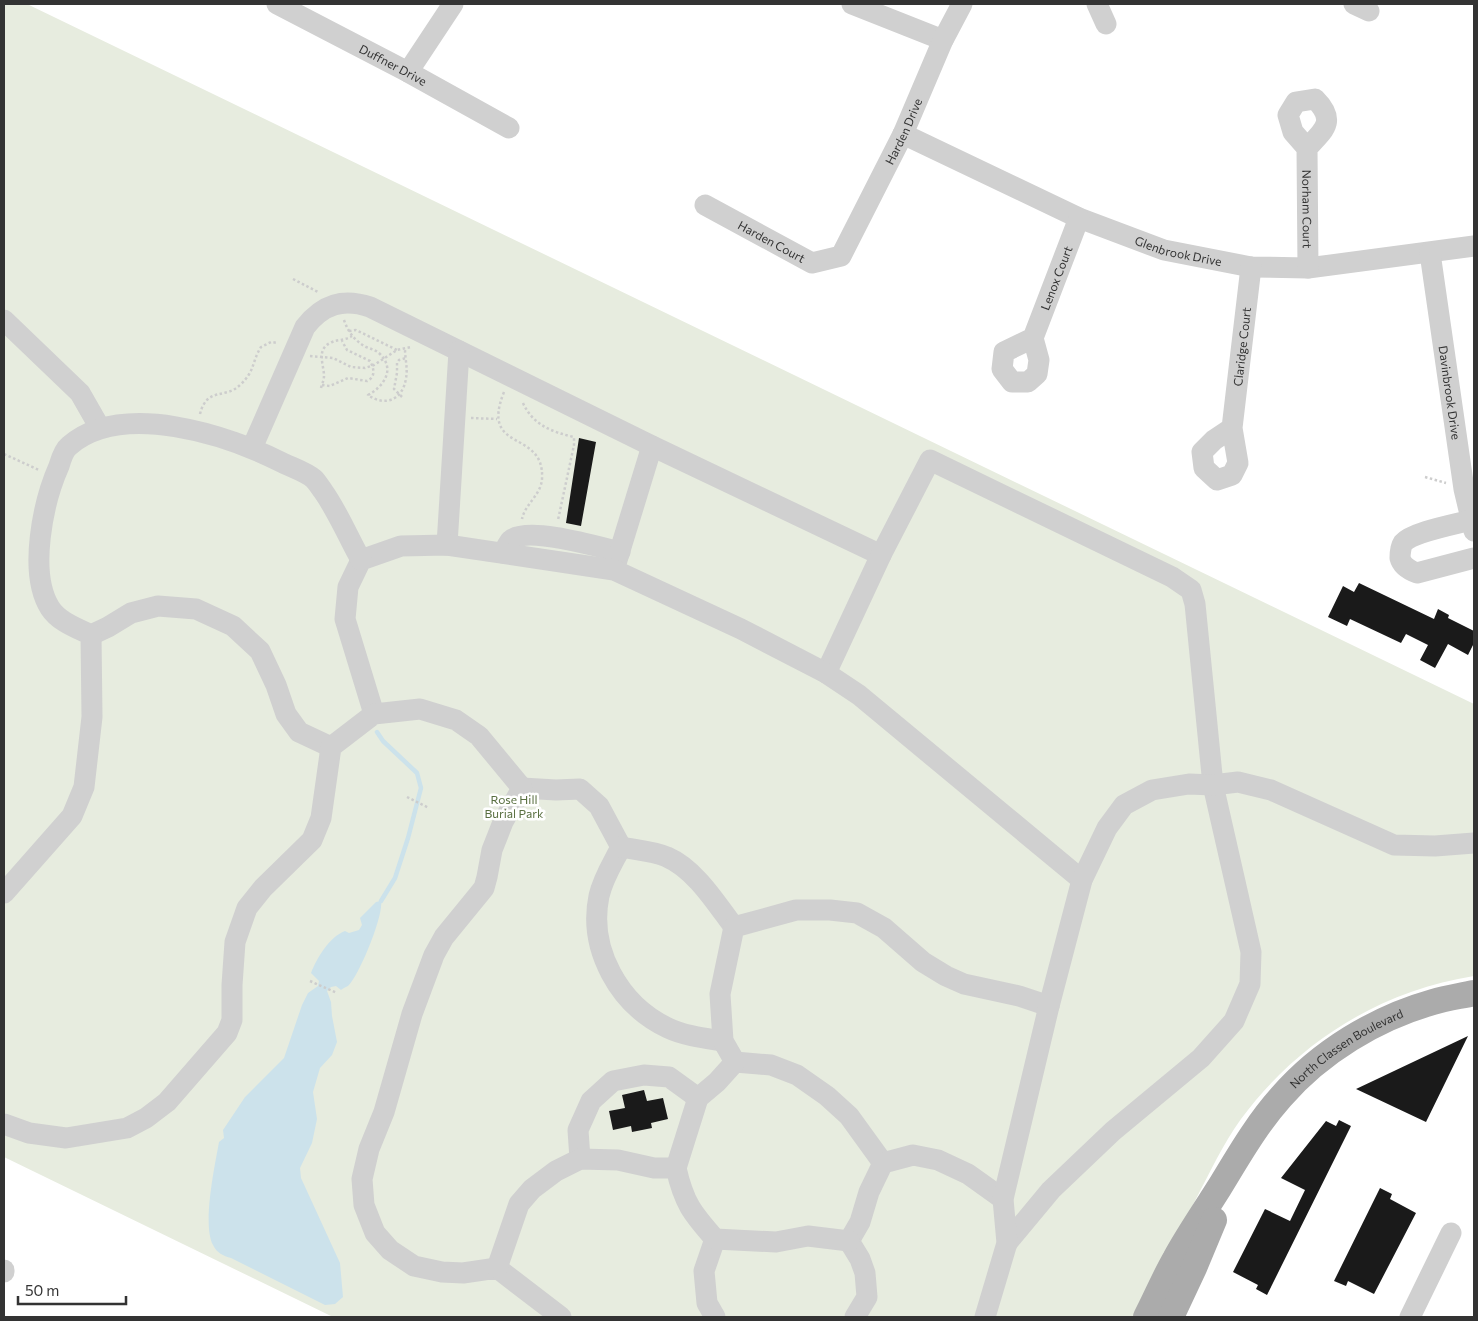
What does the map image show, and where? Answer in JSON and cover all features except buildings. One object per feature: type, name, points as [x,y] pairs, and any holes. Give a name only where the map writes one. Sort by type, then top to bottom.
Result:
[{"type":"main road","name":"North Classen Boulevard","points":[[1146,1317],[1175,1259],[1245,1145],[1261,1121],[1303,1074],[1332,1051],[1394,1016],[1434,1002],[1474,993]]},
{"type":"main road","name":"North Classen Boulevard","points":[[1171,1317],[1194,1268],[1245,1145]]},
{"type":"street","name":"Duffner Drive","points":[[277,4],[408,72],[509,128]]},
{"type":"street","points":[[408,72],[453,4]]},
{"type":"street","points":[[852,4],[943,40]]},
{"type":"street","name":"Harden Drive","points":[[841,256],[903,134],[943,40],[962,4]]},
{"type":"street","points":[[1097,4],[1106,24]]},
{"type":"street","name":"Glenbrook Drive","points":[[903,134],[1079,218],[1164,250],[1251,266],[1308,268],[1474,246]]},
{"type":"street","name":"Norham Court","points":[[1307,148],[1308,268]]},
{"type":"street","name":"Harden Court","points":[[705,205],[812,262],[841,256]]},
{"type":"street","name":"Lenox Court","points":[[1033,338],[1079,218]]},
{"type":"street","name":"Davinbrook Drive","points":[[1430,253],[1464,489],[1473,525]]},
{"type":"street","name":"Claridge Court","points":[[1232,428],[1251,266]]},
{"type":"street","points":[[252,448],[305,327],[313,317],[334,305],[360,303],[652,446],[881,555]]},
{"type":"street","points":[[4,320],[80,393],[100,428]]},
{"type":"street","points":[[447,545],[459,351]]},
{"type":"street","points":[[91,635],[64,622],[50,609],[41,587],[39,565],[40,533],[54,477],[67,447],[85,434],[100,428],[125,424],[156,424],[196,430],[252,448],[314,479],[332,505],[361,560]]},
{"type":"street","points":[[617,561],[652,446]]},
{"type":"street","points":[[826,674],[881,555],[930,460],[1172,576],[1190,590],[1195,604],[1213,786],[1251,952],[1250,984],[1234,1022],[1201,1058],[1113,1131],[1058,1184],[1007,1243]]},
{"type":"street","points":[[1473,525],[1415,535],[1403,543],[1400,555],[1402,565],[1417,573],[1474,558]]},
{"type":"street","points":[[503,554],[511,540],[522,536],[555,536],[617,561],[826,674],[858,695],[1082,880]]},
{"type":"street","points":[[374,714],[345,619],[348,587],[361,560],[401,546],[447,545],[503,554],[617,561]]},
{"type":"street","points":[[91,635],[131,613],[158,606],[196,609],[233,626],[260,651],[276,685],[286,714],[299,732],[332,747]]},
{"type":"street","points":[[4,893],[72,816],[84,787],[92,717],[91,635]]},
{"type":"street","points":[[4,1124],[29,1133],[66,1138],[127,1128],[146,1118],[167,1102],[228,1033],[232,1020],[235,942],[247,908],[263,888],[312,840],[321,818],[332,747],[374,714],[420,709],[456,720],[478,736],[522,788],[580,789],[599,806],[621,847]]},
{"type":"street","points":[[985,1317],[1007,1243],[1003,1199],[1049,1006],[1082,880],[1107,828],[1124,805],[1152,790],[1189,784],[1213,786],[1238,782],[1271,790],[1394,845],[1435,846],[1474,843]]},
{"type":"street","points":[[522,788],[503,822],[492,850],[484,888],[444,937],[434,955],[412,1014],[384,1112],[369,1149],[362,1178],[364,1205],[375,1233],[390,1250],[414,1266],[463,1274],[497,1268],[562,1317]]},
{"type":"street","points":[[621,847],[666,856],[682,866],[711,896],[734,927],[720,994],[723,1040],[735,1062]]},
{"type":"street","points":[[621,847],[605,878],[599,896],[600,950],[612,978],[644,1013],[667,1028],[688,1035],[723,1040]]},
{"type":"street","points":[[734,927],[796,910],[830,910],[857,913],[884,928],[923,962],[946,976],[964,984],[1019,996],[1049,1006]]},
{"type":"street","points":[[735,1062],[717,1082],[698,1098],[676,1168],[681,1190],[692,1213],[715,1240],[776,1242],[808,1236],[849,1241]]},
{"type":"street","points":[[735,1062],[771,1065],[798,1075],[827,1096],[849,1116],[883,1163]]},
{"type":"street","points":[[580,1159],[578,1130],[591,1101],[613,1081],[644,1075],[669,1077],[698,1098]]},
{"type":"street","points":[[849,1241],[860,1222],[869,1192],[883,1163],[913,1155],[938,1160],[968,1174],[1003,1199]]},
{"type":"street","points":[[497,1268],[519,1204],[532,1189],[556,1172],[580,1159],[618,1160],[654,1168],[676,1168]]},
{"type":"street","points":[[1410,1317],[1452,1233]]},
{"type":"street","points":[[715,1240],[704,1272],[707,1302],[716,1317]]},
{"type":"street","points":[[849,1241],[863,1266],[867,1297],[855,1317]]},
{"type":"path","points":[[293,278],[320,293],[334,305],[352,336],[360,343],[380,354],[383,358],[387,371],[384,382],[376,391],[368,395],[380,402],[389,401],[400,395],[406,378],[405,349]]},
{"type":"path","points":[[349,331],[356,330],[398,350]]},
{"type":"path","points":[[308,356],[333,358],[351,368],[372,365],[398,350],[412,347],[422,332]]},
{"type":"path","points":[[342,341],[347,350],[367,359],[372,365],[374,372],[372,377],[367,381],[348,378],[330,386],[322,387],[324,374],[321,358],[326,345],[352,336]]},
{"type":"path","points":[[196,430],[204,402],[213,396],[240,386],[253,369],[261,347],[271,342],[286,346]]},
{"type":"path","points":[[400,395],[394,389],[397,363],[406,358]]},
{"type":"path","points":[[519,381],[501,400],[497,419],[508,436],[531,449],[540,461],[542,470],[540,490],[523,514],[522,536]]},
{"type":"path","points":[[519,381],[522,400],[533,419],[550,431],[574,437],[555,536]]},
{"type":"path","points":[[455,417],[497,419]]},
{"type":"path","points":[[4,454],[54,477]]},
{"type":"path","points":[[1425,477],[1439,481]]},
{"type":"path","points":[[406,797],[429,808]]},
{"type":"path","points":[[310,981],[337,993]]},
{"type":"green space","name":"Rose Hill Burial Park","points":[[4,4],[27,4],[1474,704],[1474,976],[1439,983],[1406,994],[1374,1008],[1344,1024],[1288,1066],[1264,1091],[1228,1138],[1136,1317],[333,1317],[4,1157]]},
{"type":"water","points":[[381,901],[379,919],[375,931],[353,980],[341,990],[336,986],[331,987],[327,991],[331,1002],[337,1042],[332,1055],[320,1068],[313,1092],[317,1119],[312,1143],[300,1168],[301,1178],[340,1263],[343,1297],[335,1304],[325,1305],[216,1250],[210,1236],[209,1224],[212,1179],[219,1142],[224,1138],[223,1130],[245,1097],[284,1058],[302,1005],[308,993],[318,986],[319,981],[311,973],[320,955],[339,934],[345,931],[349,933],[359,930],[362,925],[360,918],[376,902]]},
{"type":"waterway","points":[[377,732],[383,741],[417,773],[421,788],[395,878],[381,901]]}]
